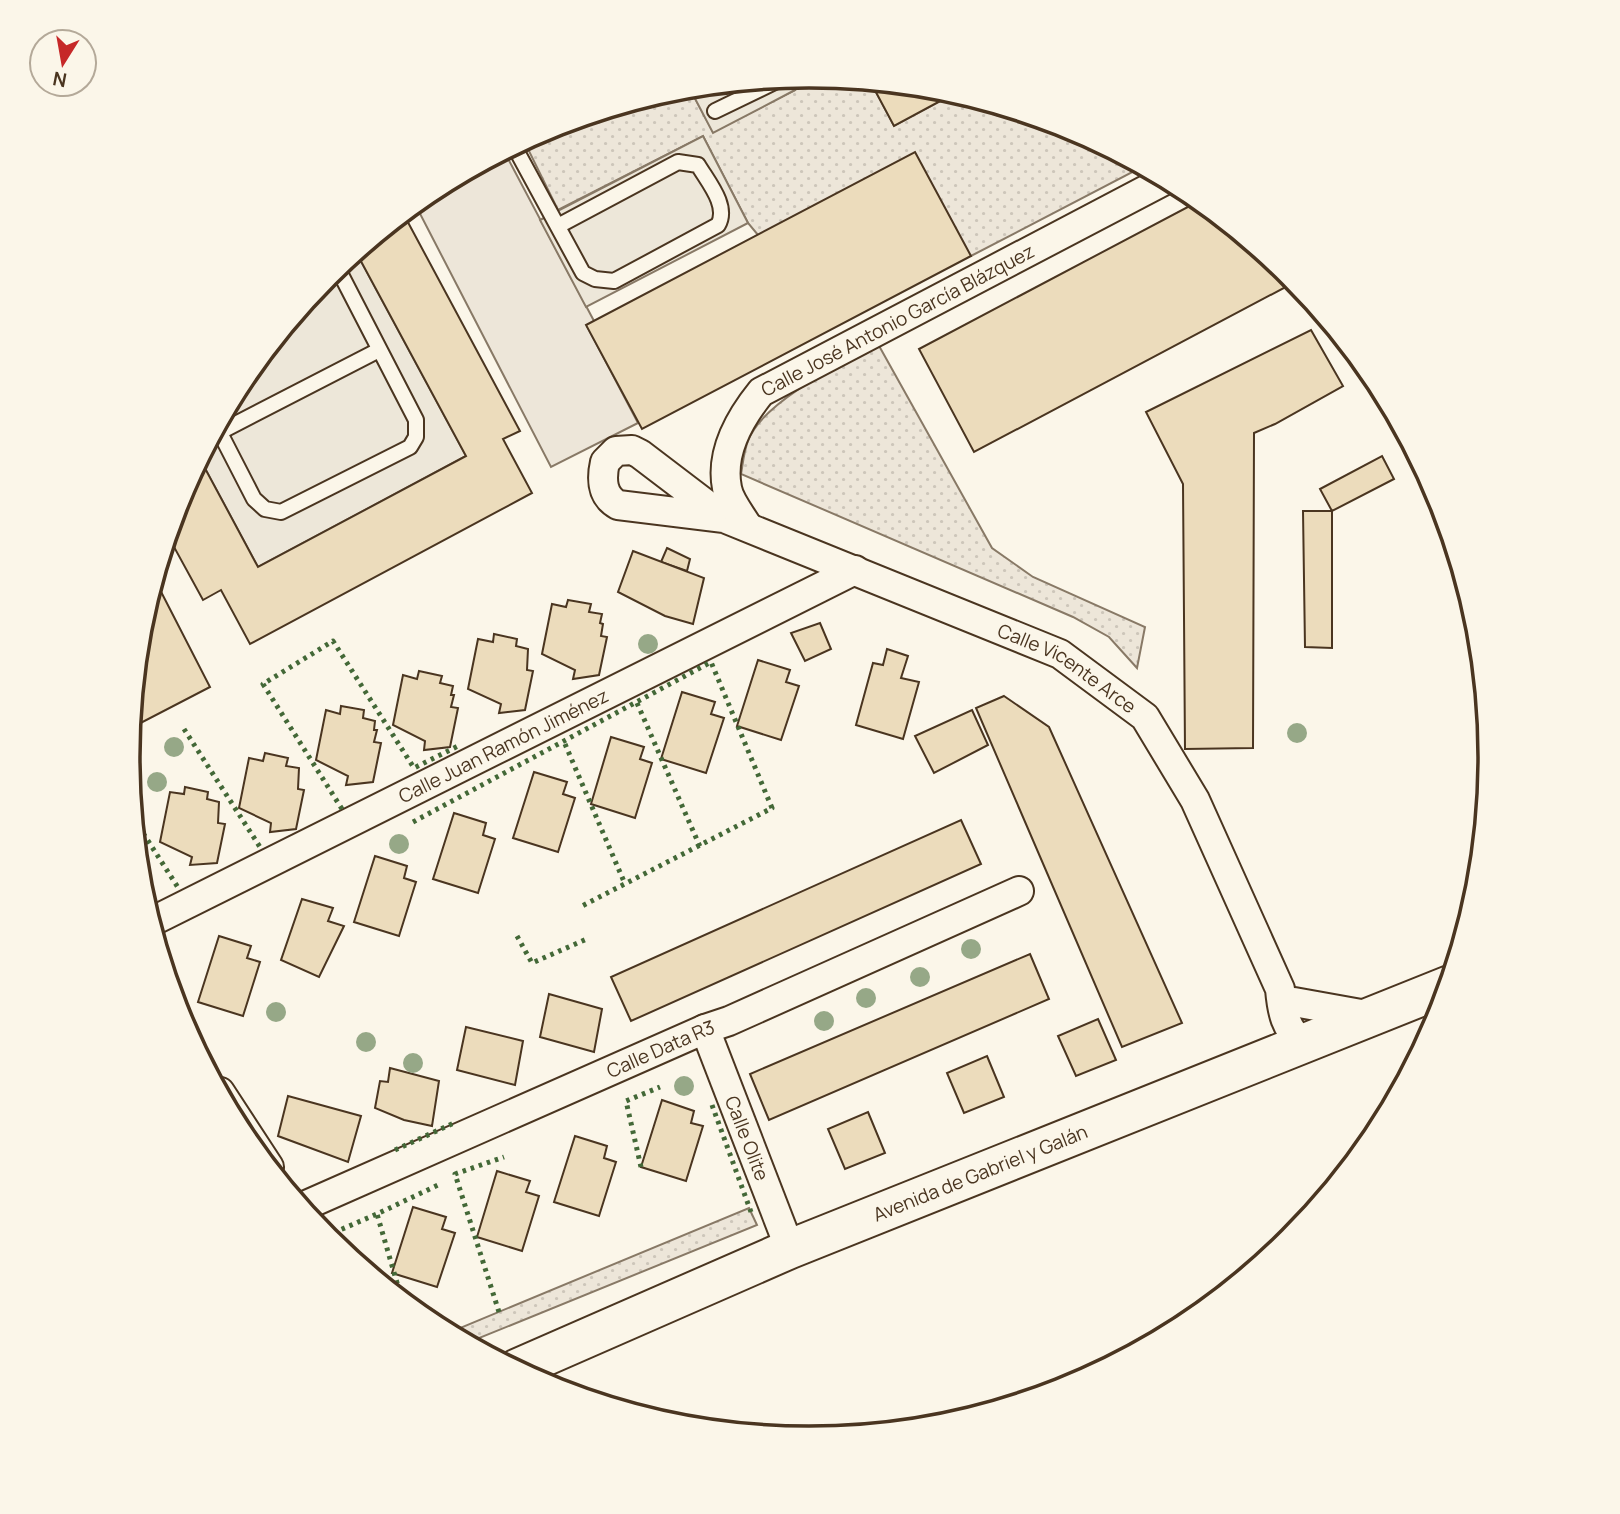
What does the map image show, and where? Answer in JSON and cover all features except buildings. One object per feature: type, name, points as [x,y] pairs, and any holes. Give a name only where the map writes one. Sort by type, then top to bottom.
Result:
[{"type":"street","name":"Calle José Antonio García Blázquez","points":[[736,522],[727,490],[725,464],[746,411],[761,391],[1157,184]]},
{"type":"street","name":"Calle Vicente Arce","points":[[736,522],[1060,654],[1145,717],[1195,800],[1285,999],[1302,1013],[1303,1044]]},
{"type":"street","name":"Calle Juan Ramón Jiménez","points":[[160,917],[855,570]]},
{"type":"street","name":"Calle Data R3","points":[[312,1203],[705,1029],[729,1021],[1018,891]]},
{"type":"street","name":"Avenida de Gabriel y Galán","points":[[528,1364],[790,1249],[1437,990]]},
{"type":"street","points":[[1249,1067],[1285,999],[1372,1016]]},
{"type":"street","name":"Calle Olite","points":[[705,1029],[790,1249]]},
{"type":"lane","points":[[715,111],[759,90]]},
{"type":"lane","points":[[519,155],[583,273],[594,279],[614,281],[718,225],[722,217],[720,204],[698,165],[678,162],[558,226]]},
{"type":"lane","points":[[223,436],[254,499],[265,509],[281,512],[410,447],[416,437],[416,420],[341,280]]},
{"type":"lane","points":[[229,424],[379,350]]},
{"type":"shaded area","points":[[810,88],[875,91],[894,126],[942,100],[983,110],[1066,138],[1134,171],[971,256],[758,235],[748,223],[703,136],[558,210],[528,150],[595,123],[637,110],[695,98],[713,132],[795,90]]},
{"type":"shaded area","points":[[766,89],[795,90],[713,133],[694,98]]},
{"type":"shaded area","points":[[703,136],[748,223],[586,307],[540,220]]},
{"type":"shaded area","points":[[509,160],[594,321],[587,326],[638,423],[551,467],[420,213],[475,177]]},
{"type":"shaded area","points":[[361,261],[466,456],[258,567],[206,470],[230,422],[279,349],[307,316]]},
{"type":"shaded area","points":[[878,344],[992,548],[1033,577],[1145,627],[1137,668],[1109,637],[1073,617],[741,474],[748,441],[756,426],[769,412],[805,385]]},
{"type":"shaded area","points":[[749,1208],[757,1225],[478,1339],[460,1328]]},
{"type":"hedge","points":[[342,809],[263,684],[333,641],[414,768],[458,746]]},
{"type":"hedge","points":[[413,822],[711,662],[772,808],[582,906]]},
{"type":"hedge","points":[[637,703],[701,849]]},
{"type":"hedge","points":[[184,729],[260,847]]},
{"type":"hedge","points":[[565,744],[625,884]]},
{"type":"hedge","points":[[145,837],[179,889]]},
{"type":"hedge","points":[[517,936],[532,963],[589,938]]},
{"type":"hedge","points":[[641,1167],[626,1101],[660,1087]]},
{"type":"hedge","points":[[712,1105],[751,1212]]},
{"type":"hedge","points":[[395,1150],[454,1123]]},
{"type":"hedge","points":[[499,1312],[455,1174],[504,1157]]},
{"type":"hedge","points":[[397,1284],[377,1214],[438,1185]]},
{"type":"hedge","points":[[338,1231],[377,1214]]}]
